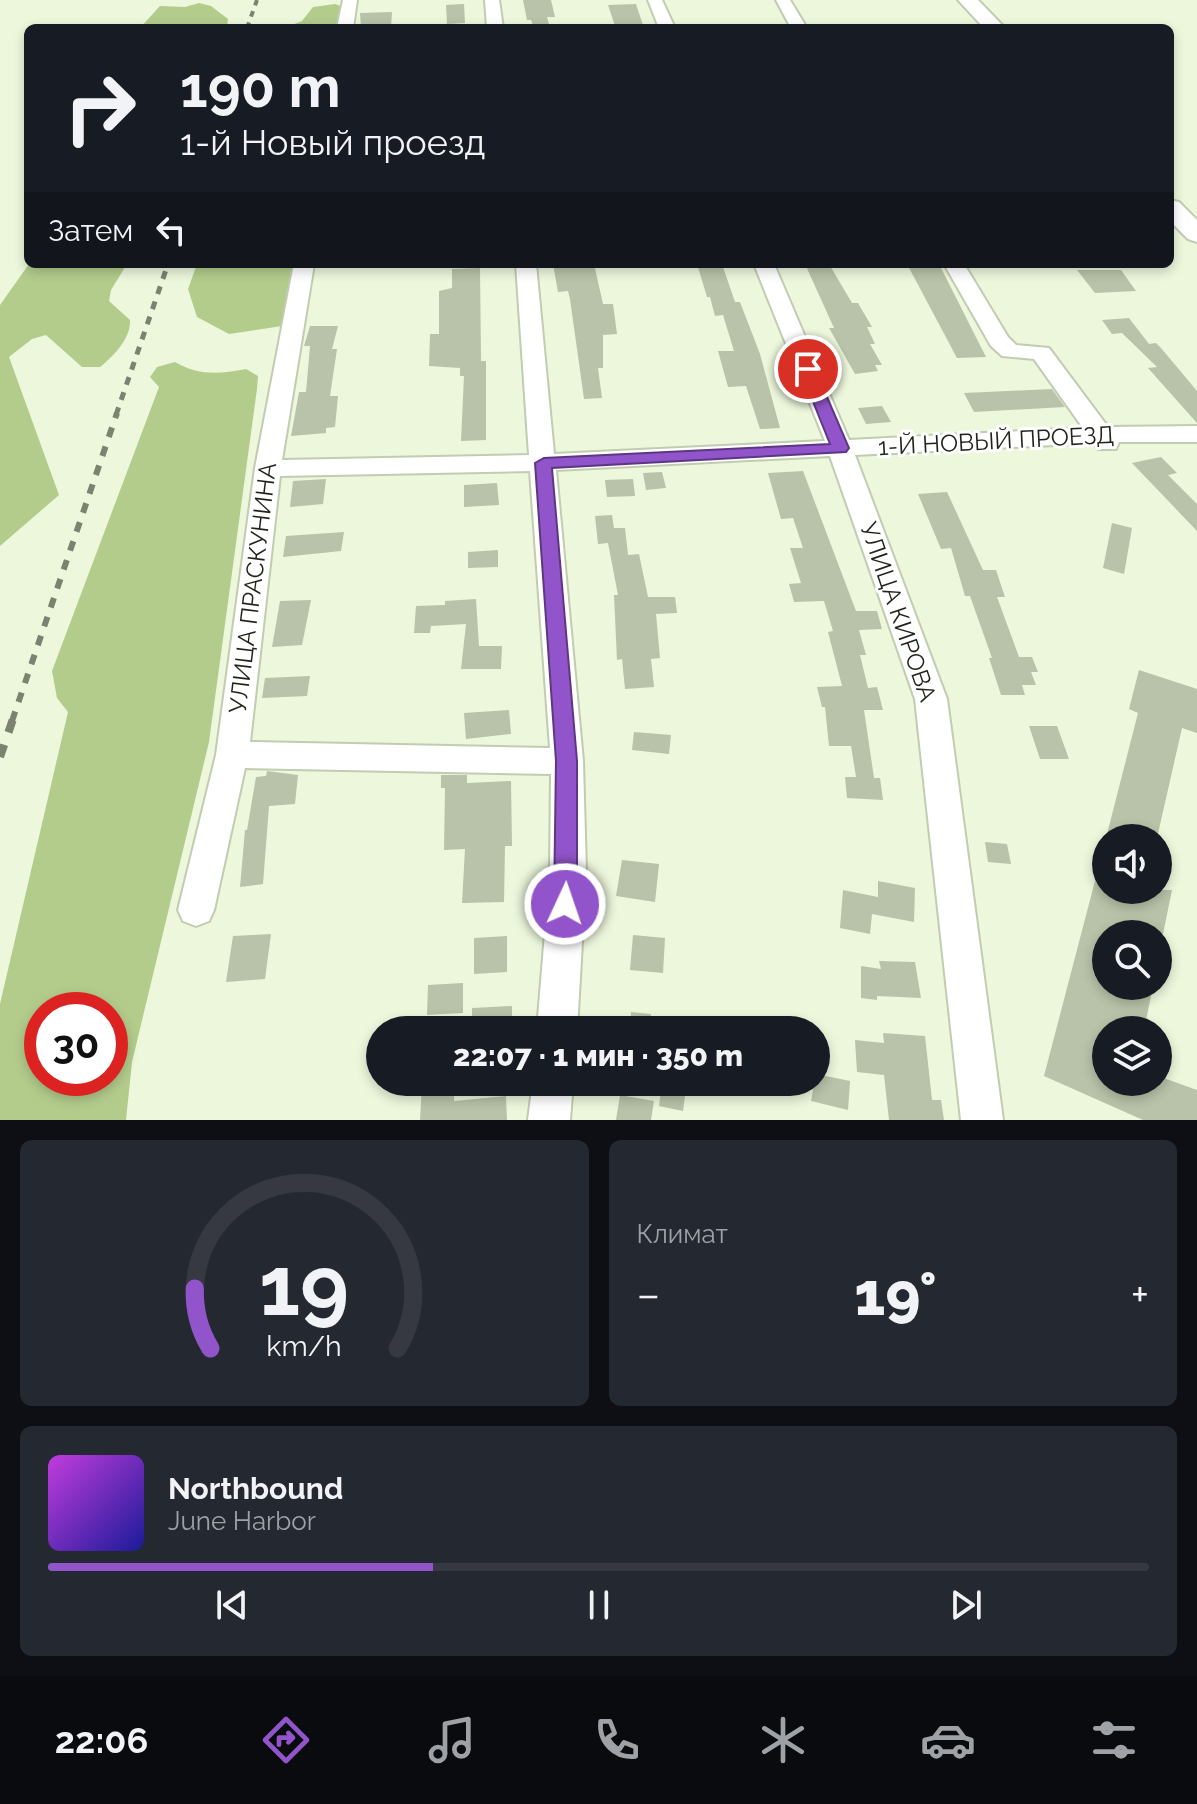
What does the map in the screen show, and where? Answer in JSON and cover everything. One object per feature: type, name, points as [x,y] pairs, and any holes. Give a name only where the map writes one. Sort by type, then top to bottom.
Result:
[{"type":"main road","points":[[967,0],[991,24]]},
{"type":"main road","points":[[1174,211],[1197,234]]},
{"type":"street","points":[[346,24],[350,0]]},
{"type":"street","points":[[492,0],[495,24]]},
{"type":"street","points":[[655,0],[665,24]]},
{"type":"street","points":[[783,0],[797,24]]},
{"type":"street","name":"УЛИЦА ПРАСКУНИНА","points":[[196,910],[232,755],[268,468],[303,268]]},
{"type":"street","points":[[526,268],[567,761],[568,872],[558,1016]]},
{"type":"street","name":"УЛИЦА КИРОВА","points":[[766,268],[840,448],[931,699],[982,1120]]},
{"type":"street","points":[[956,268],[999,341],[1010,351],[1041,353],[1104,440]]},
{"type":"street","name":"1-Й НОВЫЙ ПРОЕЗД","points":[[268,468],[544,463],[1197,434]]},
{"type":"street","points":[[232,755],[567,761]]},
{"type":"street","points":[[549,1120],[552,1096]]},
{"type":"green space","points":[[199,3],[211,6],[228,19],[227,24],[144,24],[160,6],[185,7]]},
{"type":"green space","points":[[341,6],[338,24],[294,24],[302,21],[313,7]]},
{"type":"green space","points":[[26,268],[125,268],[111,290],[109,301],[130,320],[130,327],[121,346],[100,367],[82,367],[46,335],[32,339],[9,357],[59,495],[0,546],[0,305]]},
{"type":"green space","points":[[196,268],[291,268],[282,326],[229,334],[197,317],[188,289]]},
{"type":"green space","points":[[175,362],[201,372],[246,369],[258,376],[209,742],[132,1062],[126,1120],[0,1120],[0,1004],[68,712],[57,698],[52,671],[159,387],[150,377],[157,367]]},
{"type":"building","points":[[523,0],[551,0],[555,17],[547,17],[549,24],[532,24],[527,20]]},
{"type":"building","points":[[464,4],[465,23],[447,24],[446,5]]},
{"type":"building","points":[[636,4],[643,24],[614,24],[608,5]]},
{"type":"building","points":[[392,12],[391,24],[361,24],[360,13]]},
{"type":"building","points":[[480,268],[481,361],[486,361],[486,440],[461,441],[464,376],[460,376],[460,368],[429,366],[430,334],[439,334],[439,291],[452,288],[452,269]]},
{"type":"building","points":[[554,268],[595,268],[603,304],[613,304],[617,334],[603,335],[603,368],[598,368],[602,398],[584,399],[570,299],[568,291],[558,292]]},
{"type":"building","points":[[698,268],[723,268],[735,302],[740,302],[760,354],[780,428],[760,429],[746,386],[728,387],[718,351],[734,351],[723,315],[715,316],[710,297],[707,297]]},
{"type":"building","points":[[807,268],[831,268],[852,303],[858,303],[872,327],[867,327],[875,344],[870,344],[882,365],[875,365],[878,371],[855,374],[829,328],[834,328]]},
{"type":"building","points":[[909,268],[941,268],[986,357],[957,358]]},
{"type":"building","points":[[1077,270],[1121,270],[1136,291],[1095,293]]},
{"type":"building","points":[[1129,318],[1149,344],[1156,343],[1197,391],[1197,423],[1148,368],[1157,367],[1122,333],[1112,334],[1102,320]]},
{"type":"building","points":[[310,326],[338,326],[332,349],[337,349],[330,396],[338,396],[335,427],[326,428],[326,433],[291,436],[299,392],[306,392],[310,346],[304,346]]},
{"type":"building","points":[[1052,389],[1065,407],[974,412],[964,393]]},
{"type":"building","points":[[882,406],[891,422],[866,424],[858,408]]},
{"type":"building","points":[[1161,457],[1177,473],[1168,475],[1197,504],[1197,531],[1132,463]]},
{"type":"building","points":[[803,471],[856,611],[877,611],[882,629],[859,630],[866,655],[860,655],[868,688],[877,687],[883,710],[864,710],[874,778],[880,778],[883,800],[847,798],[845,777],[856,777],[851,746],[829,746],[825,707],[822,707],[817,687],[842,686],[828,632],[833,631],[824,601],[794,602],[789,584],[801,583],[790,548],[803,548],[793,518],[781,519],[768,473]]},
{"type":"building","points":[[662,472],[666,488],[646,490],[643,473]]},
{"type":"building","points":[[326,479],[323,504],[290,507],[293,481]]},
{"type":"building","points":[[633,479],[635,496],[607,497],[605,480]]},
{"type":"building","points":[[497,483],[499,505],[464,507],[464,485]]},
{"type":"building","points":[[947,492],[983,570],[996,570],[1005,597],[997,597],[1019,657],[1032,657],[1038,672],[1031,672],[1036,685],[1022,685],[1025,695],[1001,695],[989,658],[992,658],[970,596],[965,596],[951,548],[941,549],[918,494]]},
{"type":"building","points":[[612,515],[614,528],[625,528],[628,555],[639,554],[648,597],[675,597],[677,613],[656,614],[660,658],[651,659],[654,687],[625,689],[622,659],[617,660],[614,595],[618,595],[608,543],[598,544],[595,516]]},
{"type":"building","points":[[1112,523],[1132,528],[1124,574],[1103,568]]},
{"type":"building","points":[[344,532],[341,551],[283,557],[286,536]]},
{"type":"building","points":[[498,550],[498,567],[468,568],[468,552]]},
{"type":"building","points":[[476,599],[479,646],[502,646],[501,669],[461,669],[466,624],[431,626],[430,633],[414,633],[416,606]]},
{"type":"building","points":[[311,600],[302,645],[272,647],[280,601]]},
{"type":"building","points":[[1139,670],[1197,689],[1197,733],[1182,728],[1160,824],[1110,824],[1138,713],[1129,709]]},
{"type":"building","points":[[310,676],[307,696],[262,698],[265,678]]},
{"type":"building","points":[[509,710],[511,734],[466,739],[464,713]]},
{"type":"building","points":[[1029,726],[1057,726],[1069,759],[1040,759]]},
{"type":"building","points":[[634,732],[671,735],[669,754],[632,750]]},
{"type":"building","points":[[267,771],[298,775],[295,804],[269,806],[263,884],[240,887],[245,830],[256,777],[266,776]]},
{"type":"building","points":[[441,775],[467,775],[467,783],[511,781],[512,846],[505,846],[504,902],[462,903],[465,849],[444,850],[445,788],[441,788]]},
{"type":"building","points":[[985,842],[1007,844],[1011,864],[988,862]]},
{"type":"building","points":[[622,860],[659,864],[655,902],[616,896]]},
{"type":"building","points":[[878,881],[915,888],[914,922],[872,914],[870,934],[840,928],[843,890],[878,897]]},
{"type":"building","points":[[1092,892],[1092,904],[1169,904],[1166,920],[1092,920],[1092,1000],[1150,1000],[1147,1016],[1092,1016],[1092,1096],[1172,1096],[1172,1081],[1197,1090],[1197,1120],[1143,1120],[1044,1076]]},
{"type":"building","points":[[271,934],[265,979],[226,982],[233,936]]},
{"type":"building","points":[[633,935],[665,938],[663,973],[630,970]]},
{"type":"building","points":[[507,936],[507,972],[474,974],[474,938]]},
{"type":"building","points":[[879,961],[915,962],[921,998],[861,998],[861,966],[881,969]]},
{"type":"building","points":[[463,983],[463,1013],[427,1015],[428,985]]},
{"type":"building","points":[[512,1006],[512,1016],[472,1016],[472,1008]]},
{"type":"building","points":[[631,1012],[651,1014],[651,1016],[631,1016]]},
{"type":"building","points":[[883,1033],[925,1036],[932,1100],[941,1100],[944,1120],[889,1120],[884,1075],[857,1072],[855,1040],[884,1043]]},
{"type":"building","points":[[830,1077],[850,1081],[848,1110],[811,1101],[812,1096],[830,1096]]},
{"type":"building","points":[[421,1096],[454,1096],[454,1101],[506,1096],[507,1120],[420,1120]]},
{"type":"building","points":[[620,1096],[654,1101],[651,1120],[616,1120]]},
{"type":"building","points":[[660,1096],[685,1096],[683,1111],[659,1106]]},
{"type":"railway","points":[[248,24],[257,0]]},
{"type":"railway","points":[[116,415],[167,268]]},
{"type":"railway","points":[[12,721],[117,413]]},
{"type":"railway","points":[[0,757],[13,719]]},
{"type":"route","points":[[565,904],[568,872],[567,761],[544,463],[840,448],[808,369]]}]
